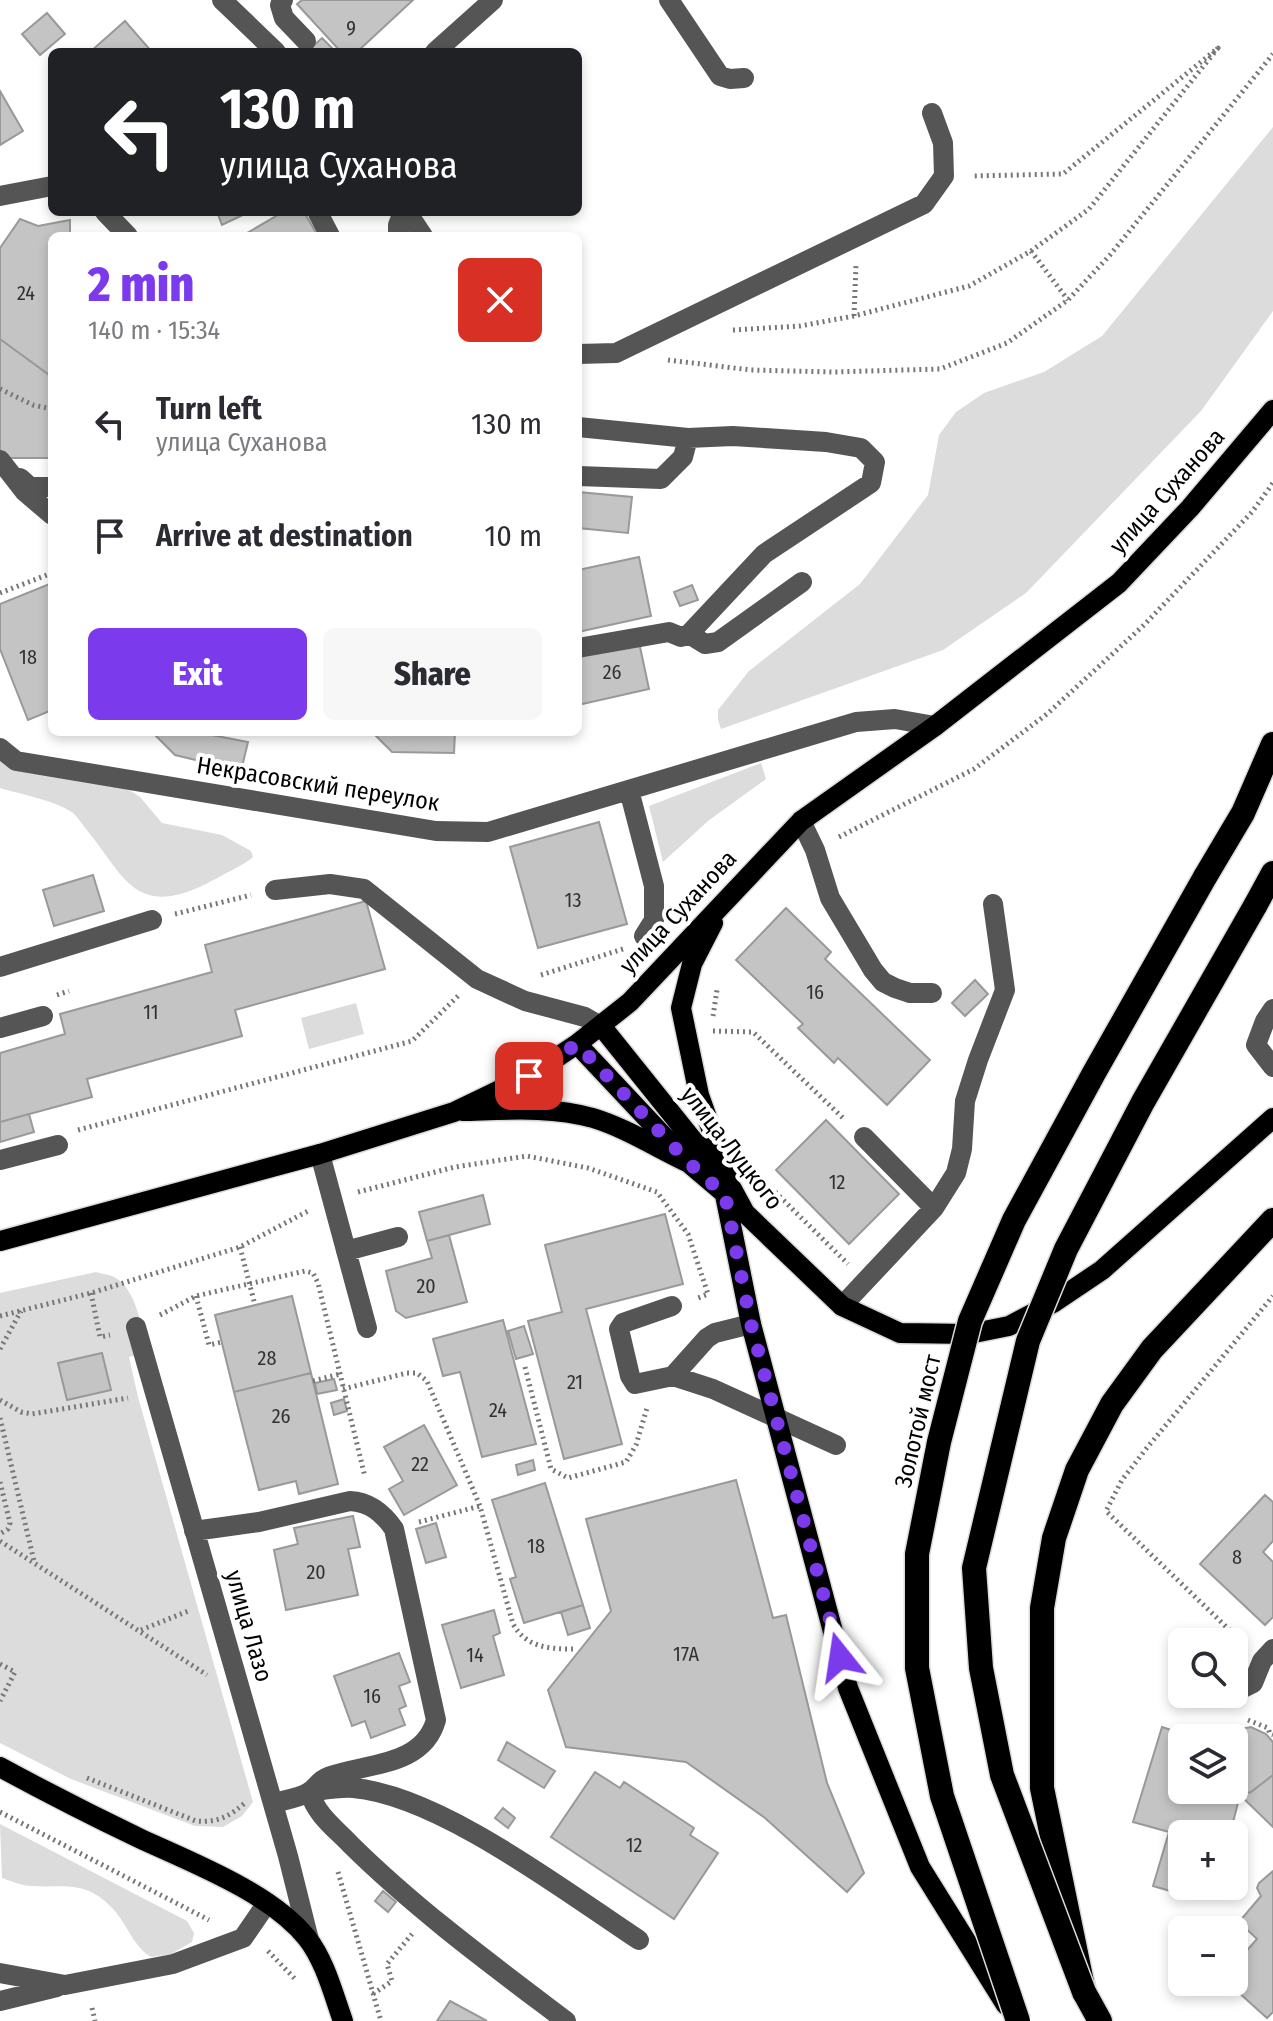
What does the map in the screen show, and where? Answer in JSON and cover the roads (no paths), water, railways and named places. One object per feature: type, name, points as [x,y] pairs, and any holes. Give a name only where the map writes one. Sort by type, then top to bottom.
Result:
[{"type":"highway","name":"Золотой мост","points":[[1017,2021],[942,1796],[917,1668],[917,1554],[939,1442],[970,1321],[1014,1220],[1243,813],[1273,744]]},
{"type":"highway","points":[[1100,2021],[1084,1992],[1002,1775],[981,1668],[974,1568],[1028,1341],[1061,1263],[1143,1102],[1273,873]]},
{"type":"highway","points":[[1084,1992],[1042,1788],[1042,1608],[1054,1538],[1077,1470],[1112,1404],[1152,1349],[1273,1220]]},
{"type":"main road","name":"улица Суханова","points":[[0,1241],[320,1154],[454,1112],[529,1076],[602,1027],[630,1002],[801,821],[935,726],[1119,583],[1190,508],[1273,410]]},
{"type":"main road","points":[[728,896],[692,964],[681,1008],[699,1095],[729,1192],[751,1324],[848,1688],[920,1867],[1017,2021]]},
{"type":"main road","name":"улица Луцкого","points":[[602,1027],[745,1213],[842,1306],[900,1333],[969,1334],[1009,1326],[1053,1303],[1102,1270],[1273,1118]]},
{"type":"main road","points":[[577,1044],[689,1163]]},
{"type":"main road","points":[[454,1112],[524,1109],[590,1117],[689,1163],[729,1192]]},
{"type":"main road","name":"улица Лазо","points":[[0,1767],[65,1803],[212,1872],[267,1903],[293,1922],[309,1940],[321,1961],[343,2021]]},
{"type":"lane","points":[[222,0],[272,48]]},
{"type":"lane","points":[[283,0],[280,5],[284,18],[306,41]]},
{"type":"lane","points":[[439,48],[493,0]]},
{"type":"lane","points":[[669,0],[720,76],[744,78]]},
{"type":"lane","points":[[582,354],[616,353],[924,204],[944,176],[943,143],[932,113]]},
{"type":"lane","points":[[0,196],[48,187]]},
{"type":"lane","points":[[109,216],[124,232]]},
{"type":"lane","points":[[582,427],[688,438],[733,436],[826,442],[861,448],[875,462],[871,483],[764,554],[689,634],[681,637],[669,632],[652,634],[582,647]]},
{"type":"lane","points":[[582,476],[661,479],[683,457],[688,438]]},
{"type":"lane","points":[[2,462],[30,487],[48,487]]},
{"type":"lane","points":[[2,462],[25,492],[48,512]]},
{"type":"lane","points":[[689,634],[705,644],[718,642],[802,582]]},
{"type":"lane","name":"Некрасовский переулок","points":[[0,748],[16,761],[436,831],[466,833],[488,832],[856,722],[895,719],[935,726]]},
{"type":"lane","points":[[629,790],[654,886],[654,920],[644,936]]},
{"type":"lane","points":[[801,821],[815,850],[830,898],[873,970],[883,982],[895,988],[910,993],[932,993]]},
{"type":"lane","points":[[275,890],[330,884],[364,889],[477,979],[525,1001],[585,1017],[602,1027]]},
{"type":"lane","points":[[842,1306],[934,1208],[956,1173],[962,1149],[965,1101],[1005,990],[993,904]]},
{"type":"lane","points":[[0,967],[152,920]]},
{"type":"lane","points":[[1273,1009],[1256,1045],[1273,1067]]},
{"type":"lane","points":[[0,1028],[43,1016]]},
{"type":"lane","points":[[864,1137],[934,1208]]},
{"type":"lane","points":[[0,1160],[58,1145]]},
{"type":"lane","points":[[320,1154],[367,1328]]},
{"type":"lane","points":[[346,1251],[398,1237]]},
{"type":"lane","points":[[672,1306],[623,1323],[619,1329],[630,1376],[635,1384],[664,1378],[713,1389],[836,1445]]},
{"type":"lane","points":[[664,1378],[715,1333],[751,1324]]},
{"type":"lane","name":"улица Лазо","points":[[136,1327],[273,1803],[309,1940]]},
{"type":"lane","points":[[194,1531],[259,1522],[350,1501],[373,1507],[385,1515],[394,1529],[436,1720],[432,1734],[420,1748],[387,1763],[323,1779],[310,1792]]},
{"type":"lane","points":[[1248,1686],[1253,1683],[1267,1655]]},
{"type":"lane","points":[[273,1803],[310,1792],[354,1788],[423,1808],[495,1845],[639,1940]]},
{"type":"lane","points":[[310,1792],[322,1815],[427,1914],[566,2021]]},
{"type":"lane","points":[[0,2001],[173,1964],[243,1938],[267,1903]]},
{"type":"lane","points":[[0,1973],[65,1985]]}]
